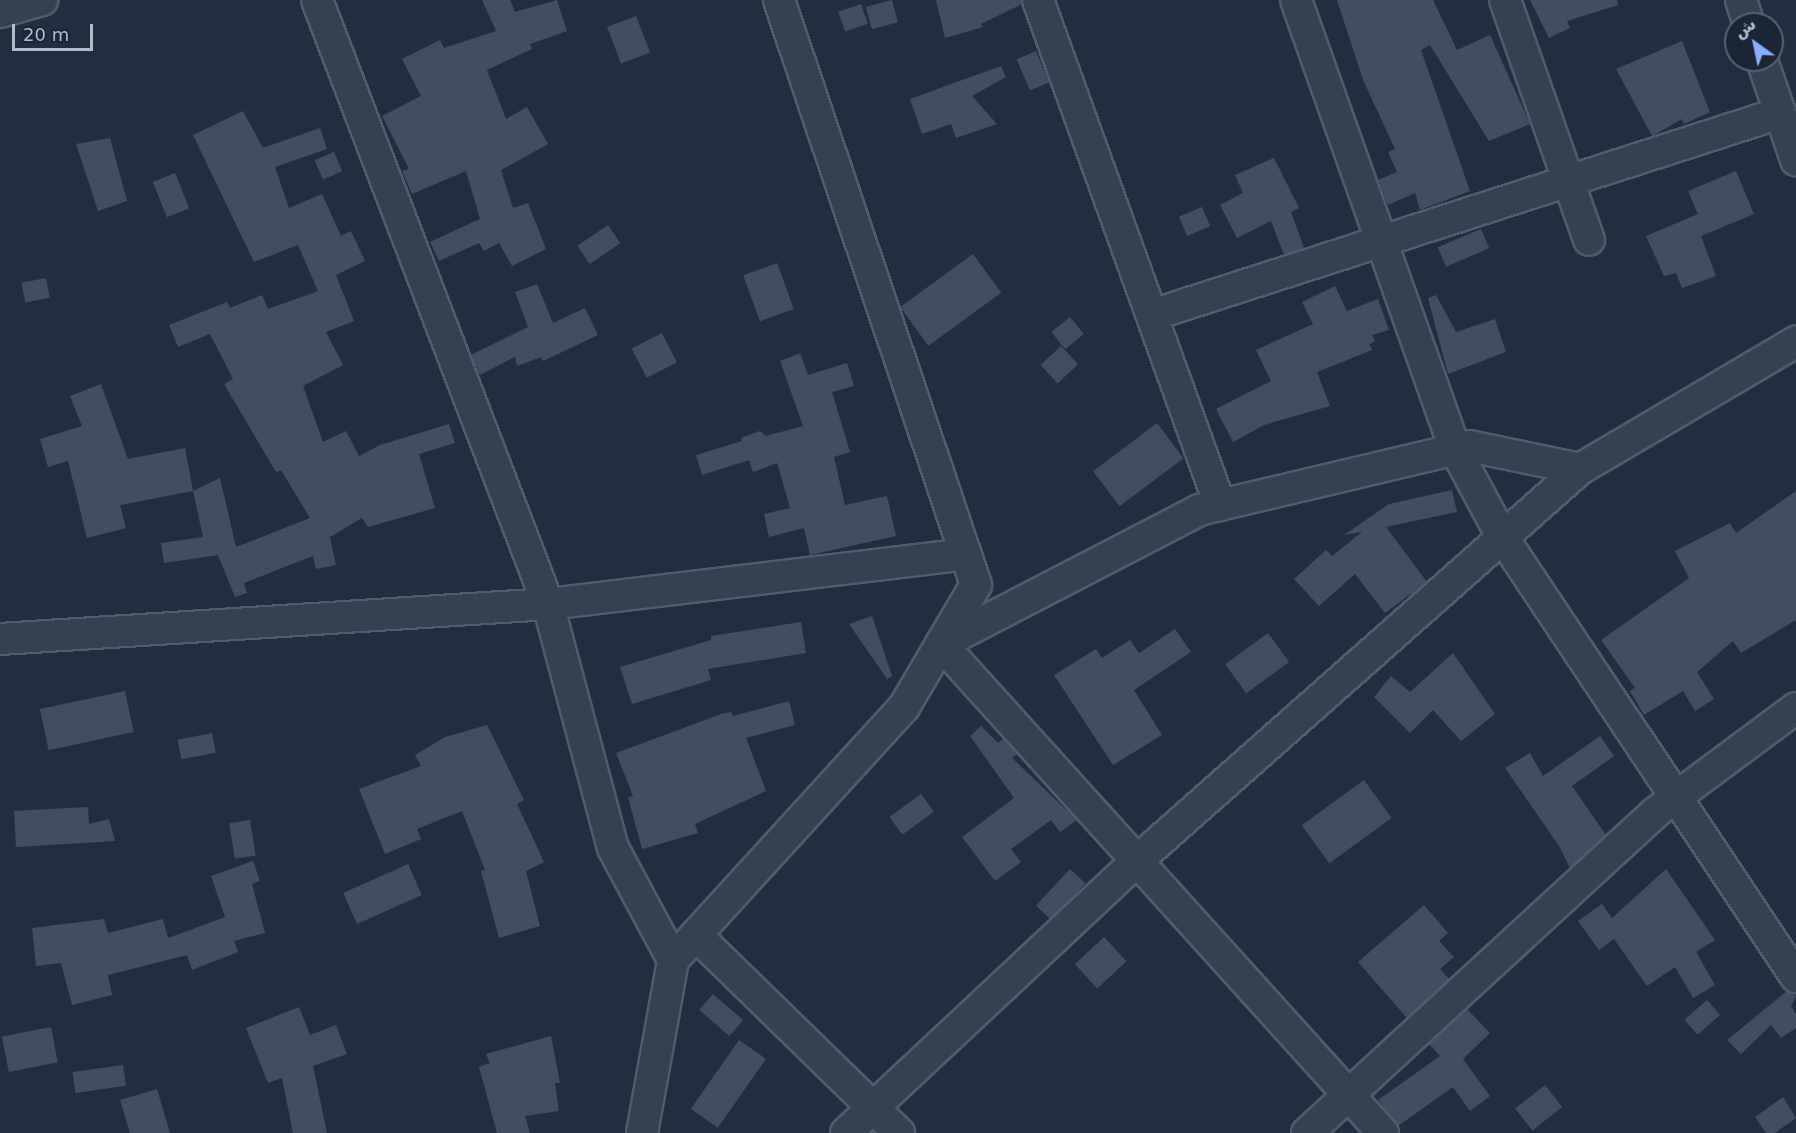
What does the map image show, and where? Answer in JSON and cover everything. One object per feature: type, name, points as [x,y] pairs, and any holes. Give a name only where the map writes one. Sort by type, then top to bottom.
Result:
[{"type":"street","points":[[0,12],[42,0]]},
{"type":"street","points":[[317,0],[548,604],[613,848],[674,960]]},
{"type":"street","points":[[642,1133],[674,960],[904,707],[976,585],[779,0]]},
{"type":"street","points":[[1038,0],[1220,505]]},
{"type":"street","points":[[1296,0],[1455,449],[1503,538],[1796,977]]},
{"type":"street","points":[[1505,0],[1589,240]]},
{"type":"street","points":[[1766,72],[1796,160]]},
{"type":"street","points":[[1152,315],[1780,113]]},
{"type":"street","points":[[846,1133],[1138,860],[1580,470],[1796,342]]},
{"type":"street","points":[[941,644],[1199,510],[1469,446],[1580,470]]},
{"type":"street","points":[[0,639],[548,604],[965,554]]},
{"type":"street","points":[[941,644],[1383,1133]]},
{"type":"street","points":[[1307,1133],[1676,797],[1796,708]]},
{"type":"street","points":[[696,935],[899,1133]]},
{"type":"building","points":[[482,0],[510,0],[515,12],[557,0],[567,31],[530,44],[532,49],[487,70],[506,119],[527,107],[548,144],[501,170],[513,208],[528,203],[546,249],[512,266],[499,243],[484,251],[479,243],[439,261],[430,242],[480,219],[466,171],[412,194],[402,171],[409,169],[382,116],[421,96],[402,59],[440,40],[444,48],[496,31]]},
{"type":"building","points":[[892,0],[898,22],[872,29],[866,7]]},
{"type":"building","points":[[936,0],[1021,0],[1022,4],[981,24],[983,27],[945,38]]},
{"type":"building","points":[[1337,0],[1433,0],[1457,50],[1490,35],[1530,124],[1489,141],[1430,45],[1421,50],[1470,191],[1420,210],[1415,193],[1388,205],[1378,180],[1397,172],[1388,152],[1395,149],[1363,80]]},
{"type":"building","points":[[1530,0],[1617,0],[1618,5],[1567,21],[1570,28],[1549,38]]},
{"type":"building","points":[[861,4],[868,24],[845,32],[838,12]]},
{"type":"building","points":[[636,16],[650,52],[621,64],[607,27]]},
{"type":"building","points":[[1682,41],[1710,112],[1684,124],[1682,119],[1652,136],[1616,69]]},
{"type":"building","points":[[1036,51],[1049,82],[1030,91],[1017,59]]},
{"type":"building","points":[[1001,66],[1006,77],[972,96],[997,124],[956,138],[951,124],[922,134],[910,99]]},
{"type":"building","points":[[243,111],[263,148],[320,128],[327,149],[275,167],[289,208],[322,194],[341,236],[351,231],[365,261],[336,275],[354,321],[326,332],[343,365],[303,386],[323,442],[346,431],[359,456],[380,445],[449,424],[455,443],[419,454],[435,508],[368,527],[362,518],[330,537],[336,565],[316,569],[313,556],[244,583],[247,593],[235,597],[218,555],[164,563],[161,543],[203,537],[193,491],[220,478],[236,547],[310,518],[281,470],[276,472],[224,384],[233,379],[210,334],[178,347],[169,325],[227,302],[230,308],[262,295],[268,309],[318,291],[298,245],[254,262],[193,135]]},
{"type":"building","points":[[110,138],[127,201],[98,211],[76,144]]},
{"type":"building","points":[[334,152],[342,171],[323,180],[315,160]]},
{"type":"building","points":[[1274,158],[1299,208],[1291,212],[1304,248],[1284,255],[1271,221],[1237,238],[1220,205],[1243,193],[1235,175]]},
{"type":"building","points":[[1736,171],[1754,214],[1701,236],[1716,276],[1682,288],[1676,273],[1664,276],[1646,236],[1698,214],[1688,191]]},
{"type":"building","points":[[175,173],[189,208],[167,217],[153,182]]},
{"type":"building","points":[[1202,207],[1210,226],[1187,236],[1179,217]]},
{"type":"building","points":[[608,225],[620,243],[590,264],[577,246]]},
{"type":"building","points":[[1481,229],[1489,248],[1446,267],[1438,247]]},
{"type":"building","points":[[973,254],[1001,293],[928,346],[900,307]]},
{"type":"building","points":[[777,263],[794,309],[760,321],[743,275]]},
{"type":"building","points":[[46,278],[50,298],[25,302],[21,283]]},
{"type":"building","points":[[537,284],[553,323],[585,308],[598,335],[543,361],[541,357],[517,366],[515,357],[480,375],[471,355],[528,327],[515,292]]},
{"type":"building","points":[[1335,286],[1347,311],[1378,299],[1389,330],[1372,335],[1375,341],[1369,344],[1372,350],[1317,372],[1330,406],[1264,425],[1233,442],[1216,409],[1271,381],[1256,350],[1313,324],[1302,302]]},
{"type":"building","points":[[1436,295],[1456,332],[1495,319],[1506,352],[1448,374],[1428,298]]},
{"type":"building","points":[[1070,317],[1084,334],[1065,349],[1051,332]]},
{"type":"building","points":[[662,333],[677,362],[647,378],[632,348]]},
{"type":"building","points":[[1061,346],[1078,364],[1058,383],[1041,365]]},
{"type":"building","points":[[800,353],[808,375],[847,363],[854,386],[832,392],[850,452],[834,457],[845,505],[887,496],[896,536],[810,555],[804,528],[769,537],[764,514],[790,508],[777,463],[753,472],[749,460],[702,475],[696,455],[742,441],[741,438],[760,431],[766,436],[803,426],[780,361]]},
{"type":"building","points":[[101,384],[128,459],[185,448],[193,491],[120,505],[126,528],[87,538],[68,461],[48,467],[40,439],[82,426],[70,396]]},
{"type":"building","points":[[1157,423],[1183,458],[1120,506],[1093,471]]},
{"type":"building","points":[[1452,490],[1457,512],[1386,527],[1427,582],[1385,613],[1355,574],[1319,606],[1294,579],[1326,550],[1332,556],[1362,532],[1344,535],[1389,504]]},
{"type":"building","points":[[1796,491],[1796,620],[1741,653],[1733,641],[1697,672],[1714,699],[1695,711],[1683,691],[1644,715],[1630,691],[1635,688],[1601,640],[1689,578],[1675,551],[1730,523],[1736,533]]},
{"type":"building","points":[[872,616],[892,676],[887,679],[849,624]]},
{"type":"building","points":[[801,622],[806,653],[708,669],[711,680],[632,704],[620,667],[711,640],[711,636]]},
{"type":"building","points":[[1175,629],[1191,652],[1134,690],[1162,735],[1113,765],[1054,675],[1096,649],[1102,658],[1130,640],[1139,653]]},
{"type":"building","points":[[1268,633],[1289,662],[1246,693],[1225,664]]},
{"type":"building","points":[[1453,653],[1495,714],[1461,741],[1433,710],[1410,733],[1374,697],[1391,676],[1410,692]]},
{"type":"building","points":[[125,691],[134,732],[49,750],[40,709]]},
{"type":"building","points":[[789,701],[795,725],[746,738],[766,791],[695,824],[698,833],[642,849],[628,797],[633,796],[616,753],[721,714],[731,712],[733,716]]},
{"type":"building","points":[[487,725],[524,800],[517,804],[544,862],[526,871],[540,926],[499,938],[481,871],[485,870],[462,811],[417,829],[421,839],[385,854],[359,789],[421,766],[415,755],[445,737]]},
{"type":"building","points":[[981,726],[998,743],[1003,739],[1017,754],[1012,758],[1077,820],[1060,832],[1051,820],[1011,849],[1021,862],[995,881],[962,837],[1014,798],[970,736]]},
{"type":"building","points":[[212,733],[216,753],[181,759],[178,740]]},
{"type":"building","points":[[1600,736],[1614,756],[1572,786],[1606,835],[1570,868],[1559,846],[1505,768],[1530,753],[1543,776]]},
{"type":"building","points":[[1364,780],[1392,818],[1329,863],[1302,825]]},
{"type":"building","points":[[921,794],[934,812],[902,835],[889,817]]},
{"type":"building","points":[[88,807],[89,824],[109,819],[115,841],[16,847],[14,811]]},
{"type":"building","points":[[250,820],[256,856],[235,859],[229,823]]},
{"type":"building","points":[[253,861],[260,881],[252,884],[265,933],[234,941],[238,952],[192,970],[187,955],[108,975],[112,995],[72,1005],[61,963],[36,966],[32,928],[104,919],[108,933],[163,919],[168,938],[225,917],[211,876]]},
{"type":"building","points":[[408,864],[422,895],[357,924],[343,893]]},
{"type":"building","points":[[1070,869],[1085,883],[1051,920],[1036,906]]},
{"type":"building","points":[[1666,869],[1715,940],[1696,952],[1715,985],[1693,998],[1675,967],[1647,986],[1614,939],[1599,950],[1578,921],[1602,904],[1612,918]]},
{"type":"building","points":[[1424,905],[1448,933],[1439,941],[1454,957],[1440,969],[1449,979],[1407,1018],[1358,962]]},
{"type":"building","points":[[1104,937],[1127,961],[1097,988],[1075,964]]},
{"type":"building","points":[[1787,991],[1796,996],[1791,1006],[1796,1014],[1796,1028],[1781,1038],[1771,1025],[1741,1054],[1727,1040]]},
{"type":"building","points":[[713,994],[743,1020],[729,1036],[699,1010]]},
{"type":"building","points":[[1707,1000],[1720,1015],[1697,1035],[1684,1020]]},
{"type":"building","points":[[299,1007],[310,1035],[336,1025],[347,1054],[313,1066],[327,1133],[293,1133],[282,1078],[268,1083],[246,1028]]},
{"type":"building","points":[[1467,1009],[1490,1033],[1463,1059],[1490,1096],[1470,1111],[1453,1087],[1398,1126],[1378,1100],[1440,1056],[1429,1044]]},
{"type":"building","points":[[51,1027],[58,1062],[9,1072],[2,1037]]},
{"type":"building","points":[[551,1036],[560,1083],[555,1083],[559,1111],[525,1116],[530,1133],[497,1133],[479,1067],[490,1063],[486,1054]]},
{"type":"building","points":[[739,1040],[766,1059],[718,1128],[691,1109]]},
{"type":"building","points":[[123,1065],[126,1086],[75,1093],[72,1072]]},
{"type":"building","points":[[1545,1085],[1562,1107],[1532,1130],[1515,1108]]},
{"type":"building","points":[[157,1089],[170,1133],[130,1133],[120,1100]]},
{"type":"building","points":[[1783,1097],[1796,1118],[1775,1133],[1766,1133],[1755,1117]]}]
